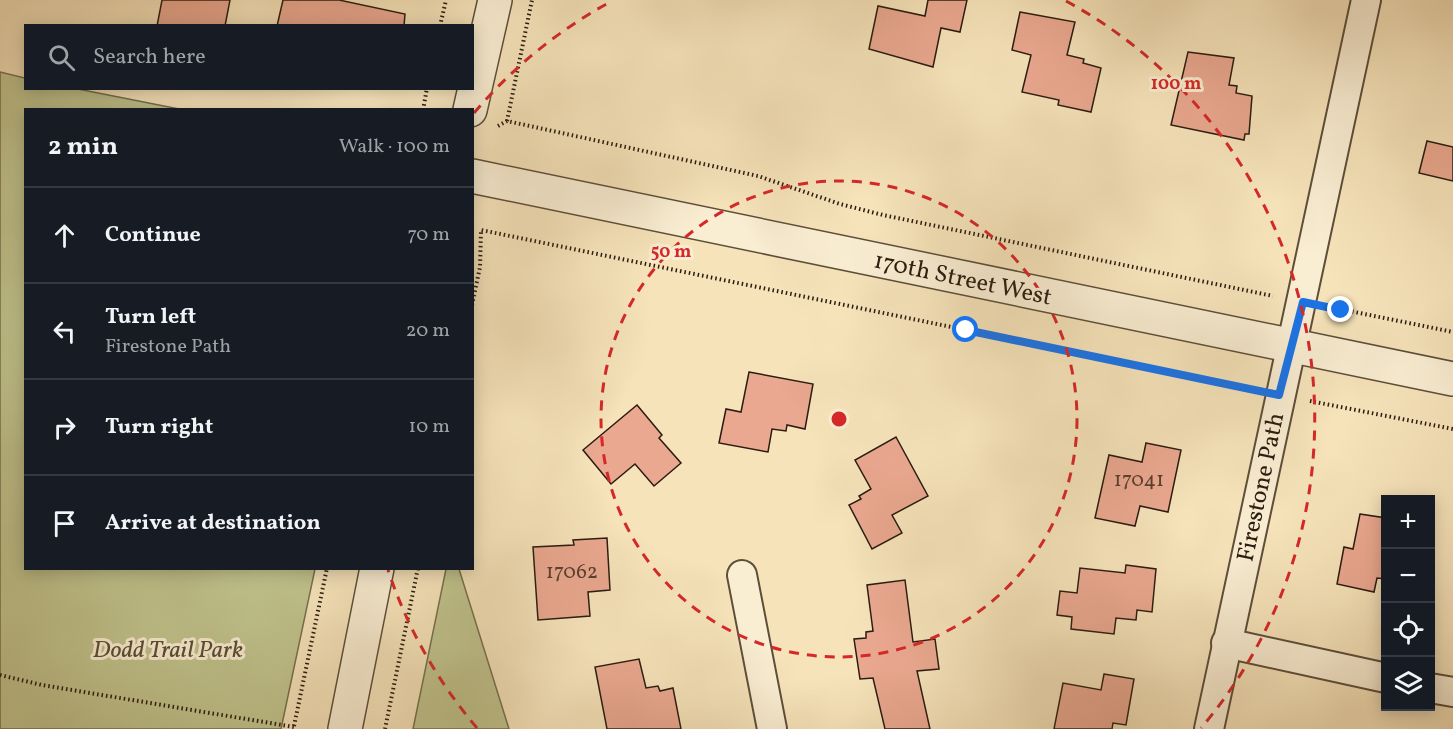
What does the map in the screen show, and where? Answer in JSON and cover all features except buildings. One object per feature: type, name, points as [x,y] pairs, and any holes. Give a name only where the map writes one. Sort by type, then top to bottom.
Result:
[{"type":"street","points":[[470,108],[495,0]]},
{"type":"street","name":"Firestone Path","points":[[1209,729],[1279,395],[1303,302],[1366,0]]},
{"type":"street","name":"170th Street West","points":[[474,176],[1453,379]]},
{"type":"street","points":[[345,729],[377,570]]},
{"type":"street","points":[[742,575],[772,729]]},
{"type":"street","points":[[1226,643],[1381,677]]},
{"type":"street","points":[[1435,689],[1453,692]]},
{"type":"path","points":[[440,24],[446,0]]},
{"type":"path","points":[[507,121],[532,0]]},
{"type":"path","points":[[423,108],[428,90]]},
{"type":"path","points":[[497,127],[507,121],[758,176],[840,204],[883,215],[1453,332]]},
{"type":"path","points":[[474,296],[480,267],[481,230],[1453,429]]},
{"type":"path","points":[[0,675],[293,728],[327,570]]},
{"type":"path","points":[[385,729],[418,570]]},
{"type":"green space","name":"Dodd Trail Park","points":[[0,72],[24,78],[24,90],[83,90],[174,108],[24,108],[24,570],[315,570],[281,729],[0,729]]},
{"type":"green space","points":[[446,570],[459,570],[509,729],[413,729]]},
{"type":"route","points":[[966,330],[1279,395],[1303,302],[1341,310]]}]
